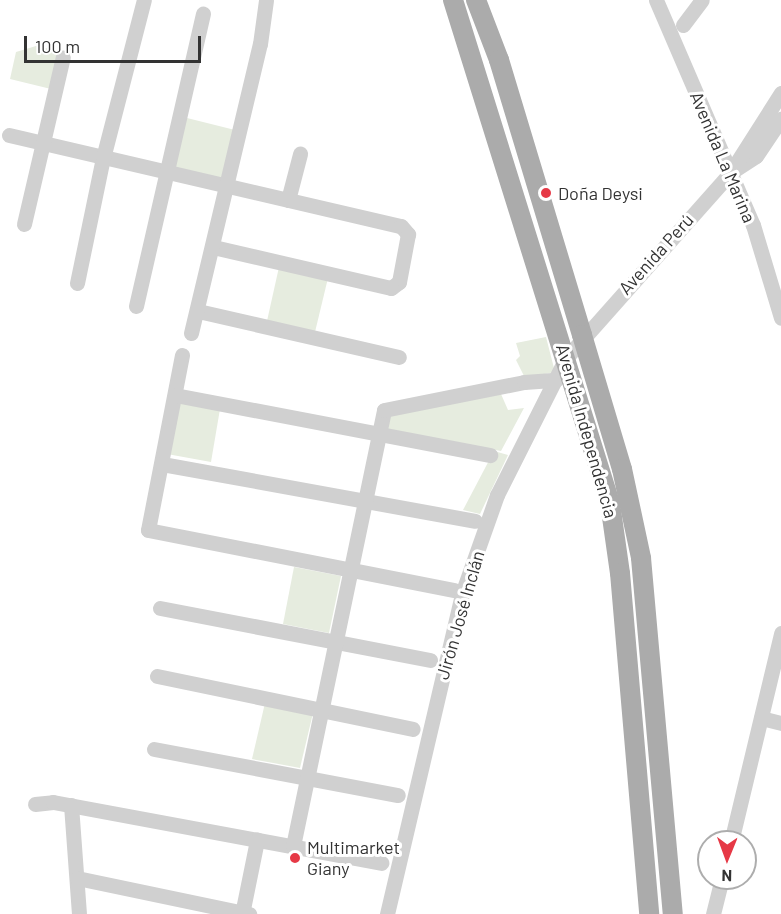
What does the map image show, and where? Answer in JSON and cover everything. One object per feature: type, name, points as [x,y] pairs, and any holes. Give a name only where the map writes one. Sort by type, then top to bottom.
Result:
[{"type":"main road","name":"Avenida Independencia","points":[[453,0],[610,503],[620,573],[633,749],[649,914]]},
{"type":"main road","name":"Avenida Independencia","points":[[476,0],[499,60],[622,469],[641,558],[660,746],[673,914]]},
{"type":"main road","points":[[508,172],[529,165]]},
{"type":"main road","points":[[602,476],[622,469]]},
{"type":"main road","points":[[633,749],[660,746]]},
{"type":"street","points":[[77,283],[103,158],[144,0]]},
{"type":"street","points":[[191,333],[260,44],[266,0]]},
{"type":"street","name":"Avenida La Marina","points":[[656,0],[753,225],[781,318]]},
{"type":"street","points":[[683,25],[702,0]]},
{"type":"street","points":[[136,306],[203,14]]},
{"type":"street","points":[[24,224],[63,57]]},
{"type":"street","name":"Avenida Perú","points":[[582,335],[730,173],[781,93]]},
{"type":"street","name":"Avenida Perú","points":[[730,173],[756,156],[781,119]]},
{"type":"street","points":[[9,135],[404,228],[408,238],[397,285],[387,288],[213,247]]},
{"type":"street","points":[[288,200],[300,154]]},
{"type":"street","points":[[198,310],[399,357]]},
{"type":"street","name":"Jirón José Inclán","points":[[387,914],[464,591],[497,495],[566,358],[582,335]]},
{"type":"street","points":[[182,355],[148,530],[454,590]]},
{"type":"street","points":[[293,846],[305,778],[319,711],[337,644],[384,410],[524,382],[556,380]]},
{"type":"street","points":[[175,395],[490,455]]},
{"type":"street","points":[[162,464],[475,521]]},
{"type":"street","points":[[160,608],[337,644],[430,660]]},
{"type":"street","points":[[734,830],[781,633]]},
{"type":"street","points":[[157,676],[413,729]]},
{"type":"street","points":[[761,718],[781,723]]},
{"type":"street","points":[[154,749],[398,795]]},
{"type":"street","points":[[35,804],[71,805],[381,863]]},
{"type":"street","points":[[71,805],[79,914]]},
{"type":"street","points":[[77,878],[244,913],[257,840]]},
{"type":"street","points":[[713,914],[719,890]]},
{"type":"shaded area","points":[[36,46],[60,51],[51,89],[10,79],[16,52]]},
{"type":"shaded area","points":[[183,117],[235,130],[223,182],[171,168]]},
{"type":"shaded area","points":[[279,267],[328,278],[315,332],[267,321]]},
{"type":"shaded area","points":[[546,337],[555,372],[525,378],[516,360],[520,356],[516,343]]},
{"type":"shaded area","points":[[501,394],[508,410],[524,408],[501,451],[388,429],[390,415]]},
{"type":"shaded area","points":[[178,399],[220,409],[211,462],[167,454]]},
{"type":"shaded area","points":[[494,451],[508,455],[480,514],[463,510]]},
{"type":"shaded area","points":[[294,567],[341,576],[329,633],[283,624]]},
{"type":"shaded area","points":[[265,703],[313,713],[300,768],[252,759]]},
{"type":"place","name":"Doña Deysi","points":[[546,193]]},
{"type":"place","name":"Multimarket Giany","points":[[295,858]]}]
